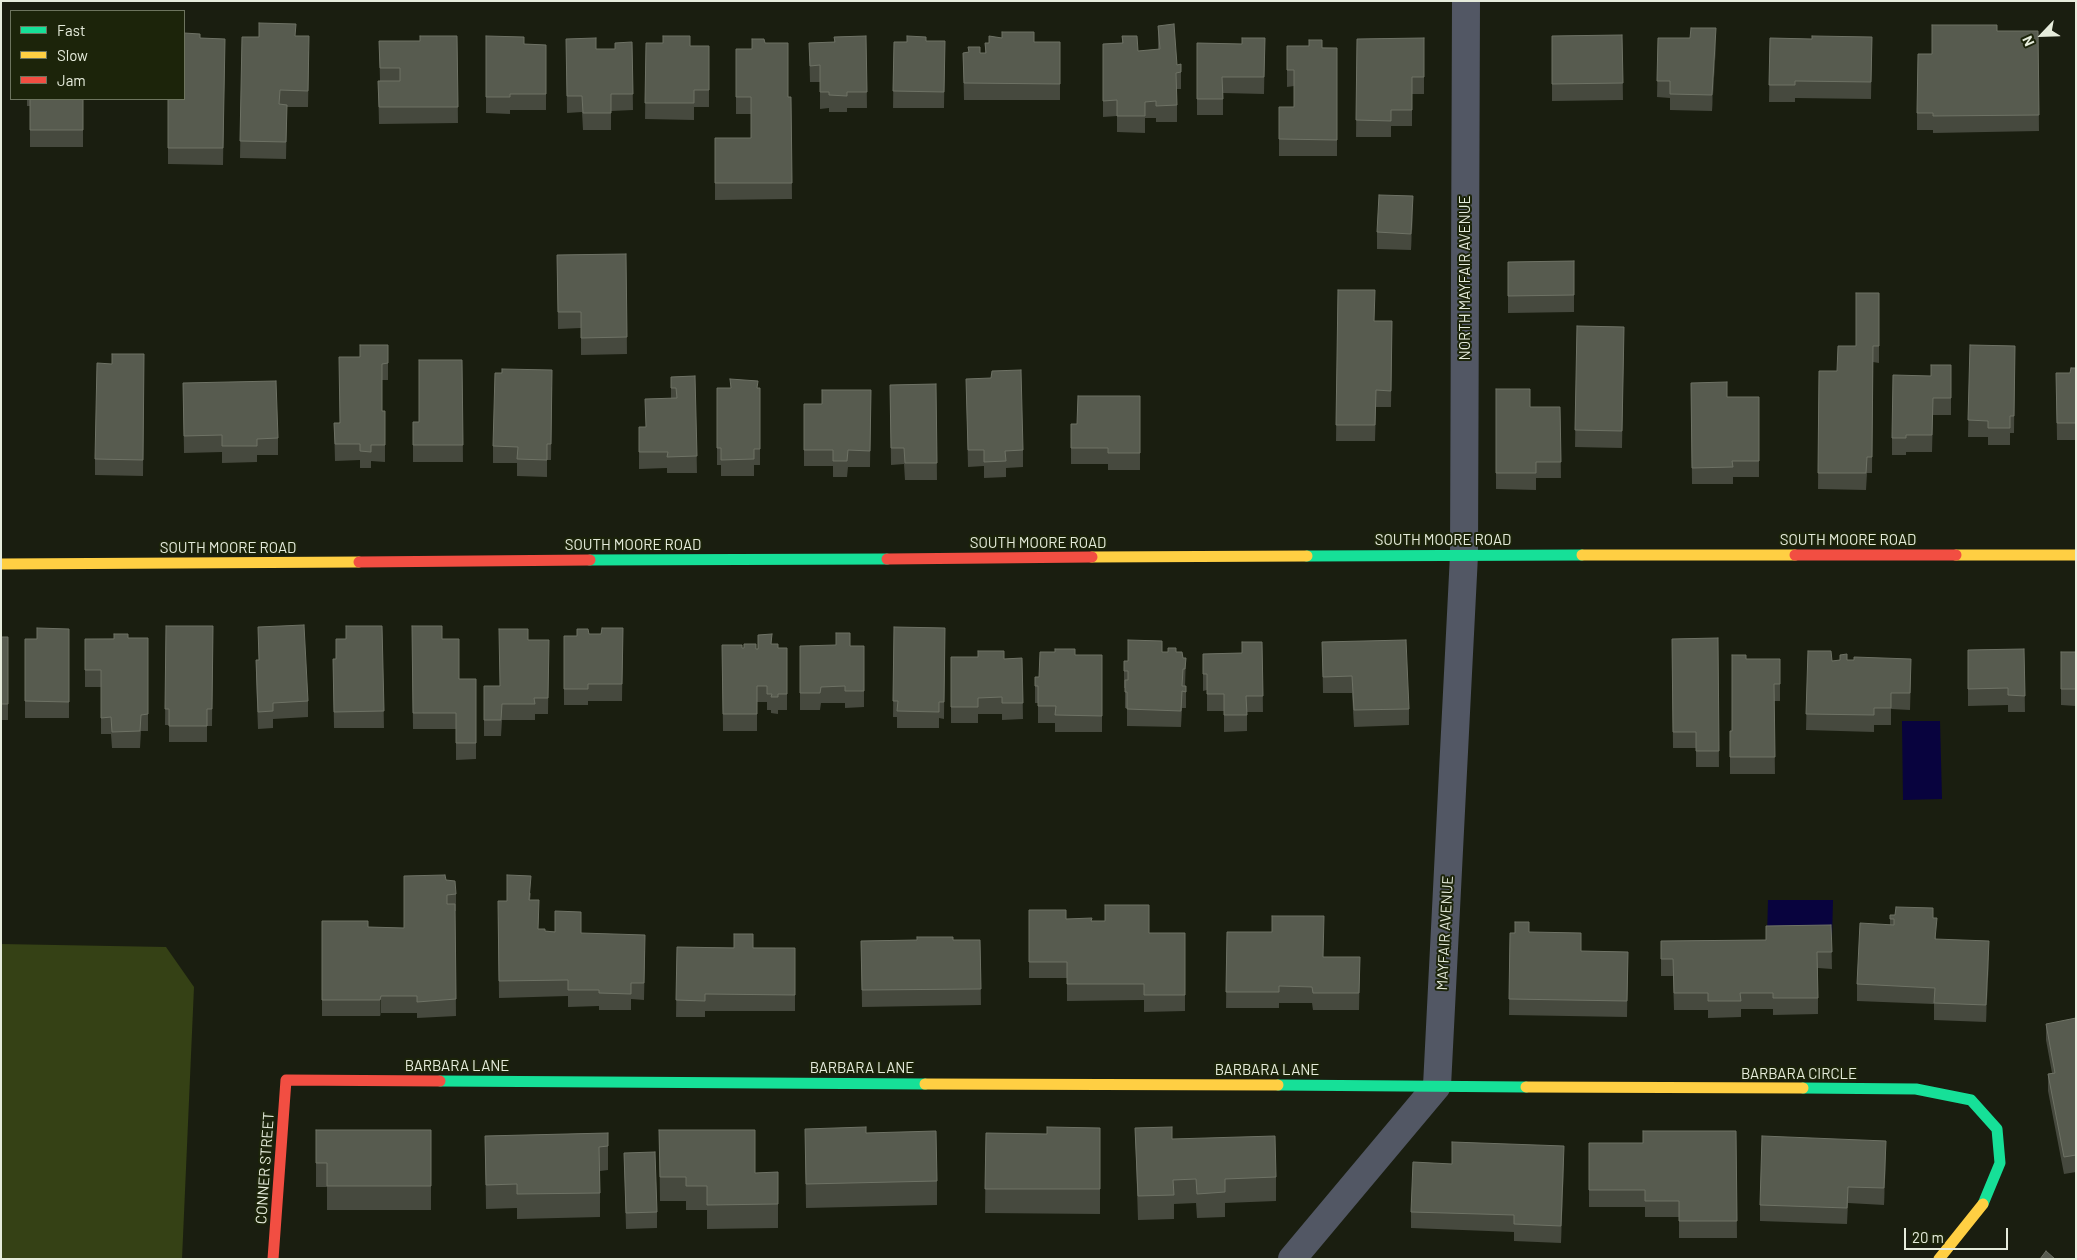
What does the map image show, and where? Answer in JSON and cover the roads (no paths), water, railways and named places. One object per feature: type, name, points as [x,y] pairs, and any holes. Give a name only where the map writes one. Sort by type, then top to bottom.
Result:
[{"type":"main road","name":"SOUTH MOORE ROAD","points":[[1,564],[1464,555],[2076,555]]},
{"type":"main road","name":"BARBARA LANE","points":[[286,1080],[1438,1086]]},
{"type":"main road","name":"CONNER STREET","points":[[273,1259],[286,1080]]},
{"type":"main road","name":"BARBARA CIRCLE","points":[[1438,1086],[1916,1089],[1971,1100],[1997,1129],[2000,1163],[1983,1205],[1939,1259]]},
{"type":"street","name":"NORTH MAYFAIR AVENUE","points":[[1464,555],[1466,1]]},
{"type":"street","name":"MAYFAIR AVENUE","points":[[1438,1086],[1464,555]]},
{"type":"street","points":[[1292,1259],[1438,1086]]}]
